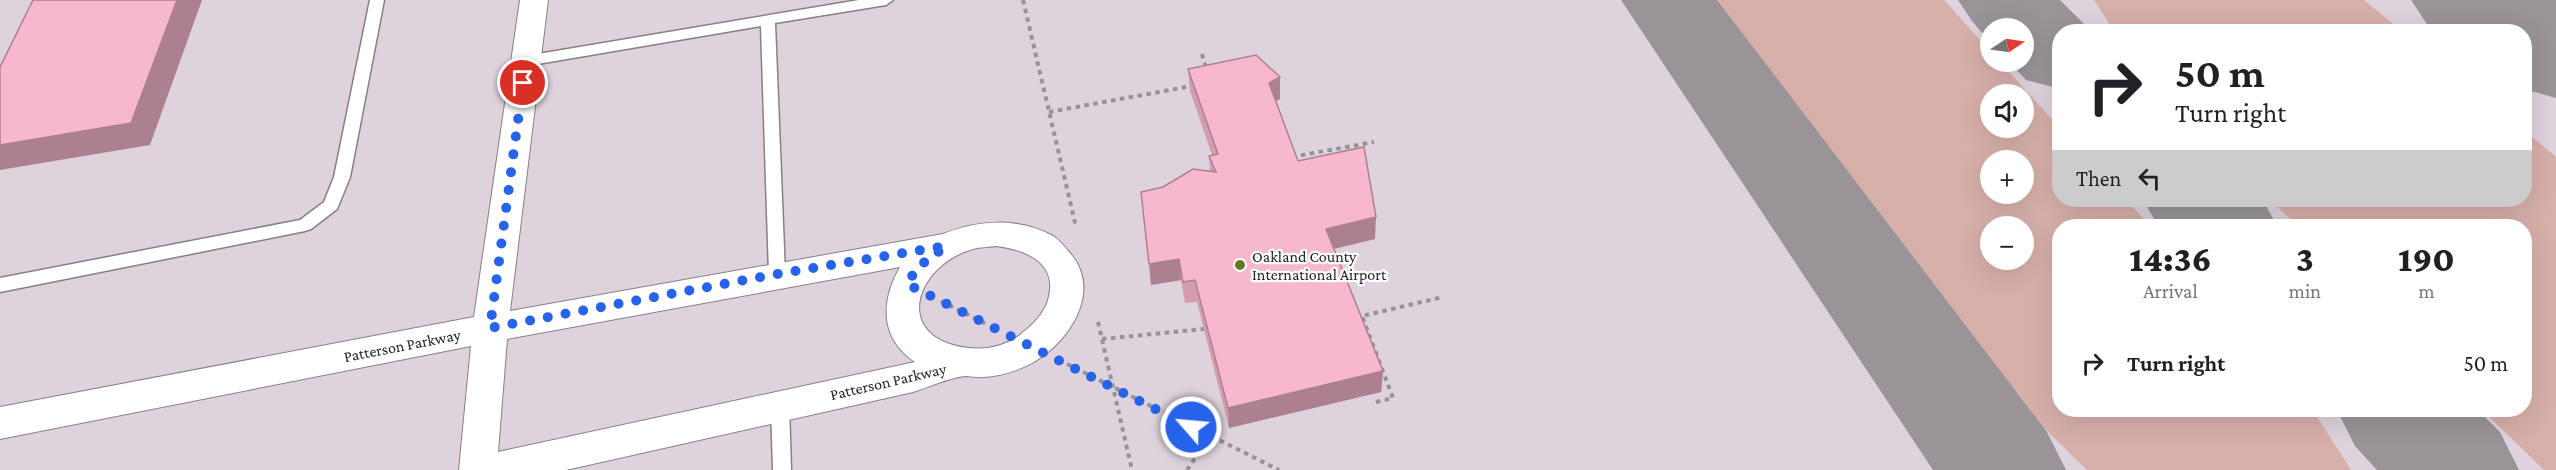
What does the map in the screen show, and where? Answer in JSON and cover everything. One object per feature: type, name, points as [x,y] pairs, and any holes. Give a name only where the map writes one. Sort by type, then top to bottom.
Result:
[{"type":"street","points":[[478,470],[490,328],[534,0]]},
{"type":"street","points":[[996,234],[1023,237],[1047,249],[1062,267],[1068,289],[1063,313],[1047,335],[1023,352],[993,362],[966,362],[932,355],[911,338],[901,316],[903,291],[917,268],[946,246],[966,238],[996,234]]},
{"type":"street","name":"Patterson Parkway","points":[[0,423],[777,274],[946,246]]},
{"type":"street","name":"Patterson Parkway","points":[[493,470],[913,377],[966,362]]},
{"type":"lane","points":[[0,285],[305,225],[331,206],[342,177],[377,0]]},
{"type":"lane","points":[[526,61],[886,0]]},
{"type":"lane","points":[[768,20],[777,274]]},
{"type":"lane","points":[[780,406],[782,470]]},
{"type":"path","points":[[1202,54],[1208,73]]},
{"type":"path","points":[[1049,112],[1199,84]]},
{"type":"path","points":[[1288,158],[1374,142]]},
{"type":"path","points":[[907,284],[1278,470]]},
{"type":"path","points":[[1376,402],[1393,398],[1362,316],[1443,297]]},
{"type":"path","points":[[1102,339],[1204,329]]},
{"type":"path","points":[[1187,470],[1211,436]]},
{"type":"shaded area","name":"Oakland County International Airport","points":[[0,0],[2556,0],[2556,470],[0,470]]},
{"type":"shaded area","points":[[1717,0],[1944,0],[1980,40],[1980,72],[2009,72],[2020,84],[1980,84],[1980,138],[2034,138],[2034,99],[2052,119],[2052,207],[2133,207],[2144,219],[2052,219],[2052,417],[2317,417],[2351,470],[2087,470],[2041,425],[2020,396],[1887,234]]},
{"type":"shaded area","points":[[2094,0],[2364,0],[2393,24],[2109,24]]},
{"type":"shaded area","points":[[2532,137],[2556,157],[2556,470],[2544,470],[2489,417],[2532,417],[2532,219],[2290,219],[2278,207],[2532,207]]},
{"type":"building","points":[[33,0],[177,0],[131,123],[0,145],[0,67]]},
{"type":"building","name":"Oakland County International Airport","points":[[1256,55],[1280,77],[1269,83],[1298,161],[1364,147],[1376,217],[1326,229],[1383,371],[1228,408],[1195,280],[1183,282],[1179,259],[1149,264],[1141,192],[1163,187],[1193,169],[1216,172],[1209,156],[1218,154],[1188,69]]},
{"type":"taxiway","points":[[1668,0],[2003,470]]},
{"type":"taxiway","points":[[2005,0],[2052,49]]},
{"type":"taxiway","points":[[2204,207],[2216,219]]},
{"type":"taxiway","points":[[2405,417],[2456,470]]},
{"type":"runway","points":[[2529,0],[2556,20]]},
{"type":"place","name":"Oakland County International Airport","points":[[1240,265]]},
{"type":"route","points":[[523,83],[490,328],[777,274],[946,246],[917,268],[907,284],[1191,427]]}]
